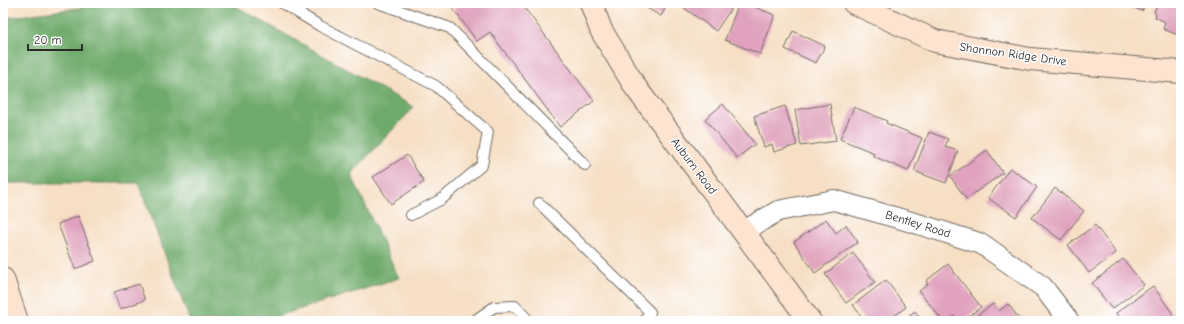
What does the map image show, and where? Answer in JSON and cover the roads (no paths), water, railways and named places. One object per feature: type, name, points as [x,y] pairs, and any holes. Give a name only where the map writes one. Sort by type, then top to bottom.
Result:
[{"type":"street","name":"Auburn Road","points":[[592,3],[601,30],[636,88],[810,321]]},
{"type":"street","name":"Shannon Ridge Drive","points":[[854,3],[935,42],[1030,59],[1181,72]]},
{"type":"street","name":"Bentley Road","points":[[744,232],[778,211],[834,200],[982,244],[1043,287],[1069,321]]},
{"type":"street","points":[[3,279],[17,321]]},
{"type":"lane","points":[[282,3],[320,26],[436,86],[488,132],[482,165],[442,200],[411,215]]},
{"type":"lane","points":[[378,3],[450,28],[585,165]]},
{"type":"lane","points":[[539,203],[650,312],[644,321]]},
{"type":"lane","points":[[474,321],[494,307],[515,306],[529,321]]}]
